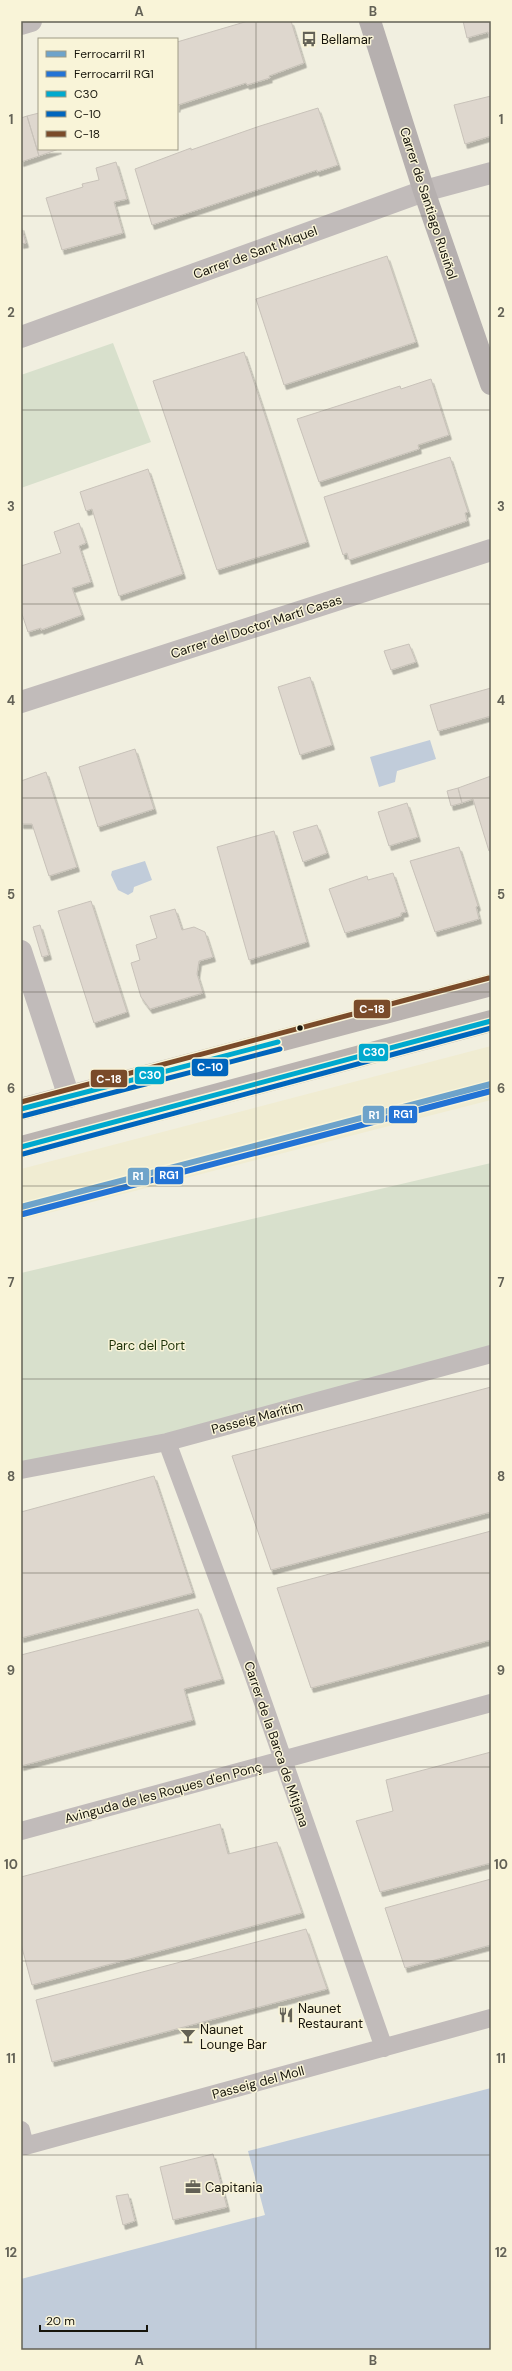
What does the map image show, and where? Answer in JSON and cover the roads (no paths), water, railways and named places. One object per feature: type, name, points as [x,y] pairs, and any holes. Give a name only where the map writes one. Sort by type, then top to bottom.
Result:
[{"type":"main road","points":[[21,1109],[491,985]]},
{"type":"main road","points":[[21,1148],[491,1021]]},
{"type":"street","points":[[21,24],[31,21]]},
{"type":"street","name":"Carrer de Santiago Rusiñol","points":[[370,21],[424,191],[491,384]]},
{"type":"street","name":"Carrer de Sant Miquel","points":[[21,337],[424,191],[491,173]]},
{"type":"street","name":"Carrer del Doctor Martí Casas","points":[[21,702],[491,550]]},
{"type":"street","points":[[21,951],[69,1096]]},
{"type":"lane","name":"Passeig Marítim","points":[[21,1470],[167,1442],[491,1354]]},
{"type":"lane","name":"Carrer de la Barca de Mitjana","points":[[167,1442],[384,2048]]},
{"type":"lane","name":"Avinguda de les Roques d'en Ponç","points":[[21,1831],[491,1703]]},
{"type":"lane","name":"Passeig del Moll","points":[[23,2138],[384,2048],[491,2018]]},
{"type":"water","points":[[430,740],[436,759],[397,771],[395,782],[379,787],[370,757]]},
{"type":"water","points":[[145,861],[152,880],[134,887],[133,892],[128,895],[118,890],[111,875],[112,871]]},
{"type":"water","points":[[491,2088],[491,2350],[21,2350],[21,2279],[265,2215],[248,2151]]},
{"type":"rail line","name":"R1","points":[[21,1207],[491,1084]]},
{"type":"rail line","name":"RG1","points":[[23,1214],[491,1091]]},
{"type":"place","name":"Bellamar","points":[[309,39]]},
{"type":"place","name":"Naunet Restaurant","points":[[286,2015]]},
{"type":"place","name":"Naunet Lounge Bar","points":[[188,2036]]},
{"type":"place","name":"Capitania","points":[[193,2187]]},
{"type":"park label","name":"Parc del Port","points":[[147,1345]]}]
